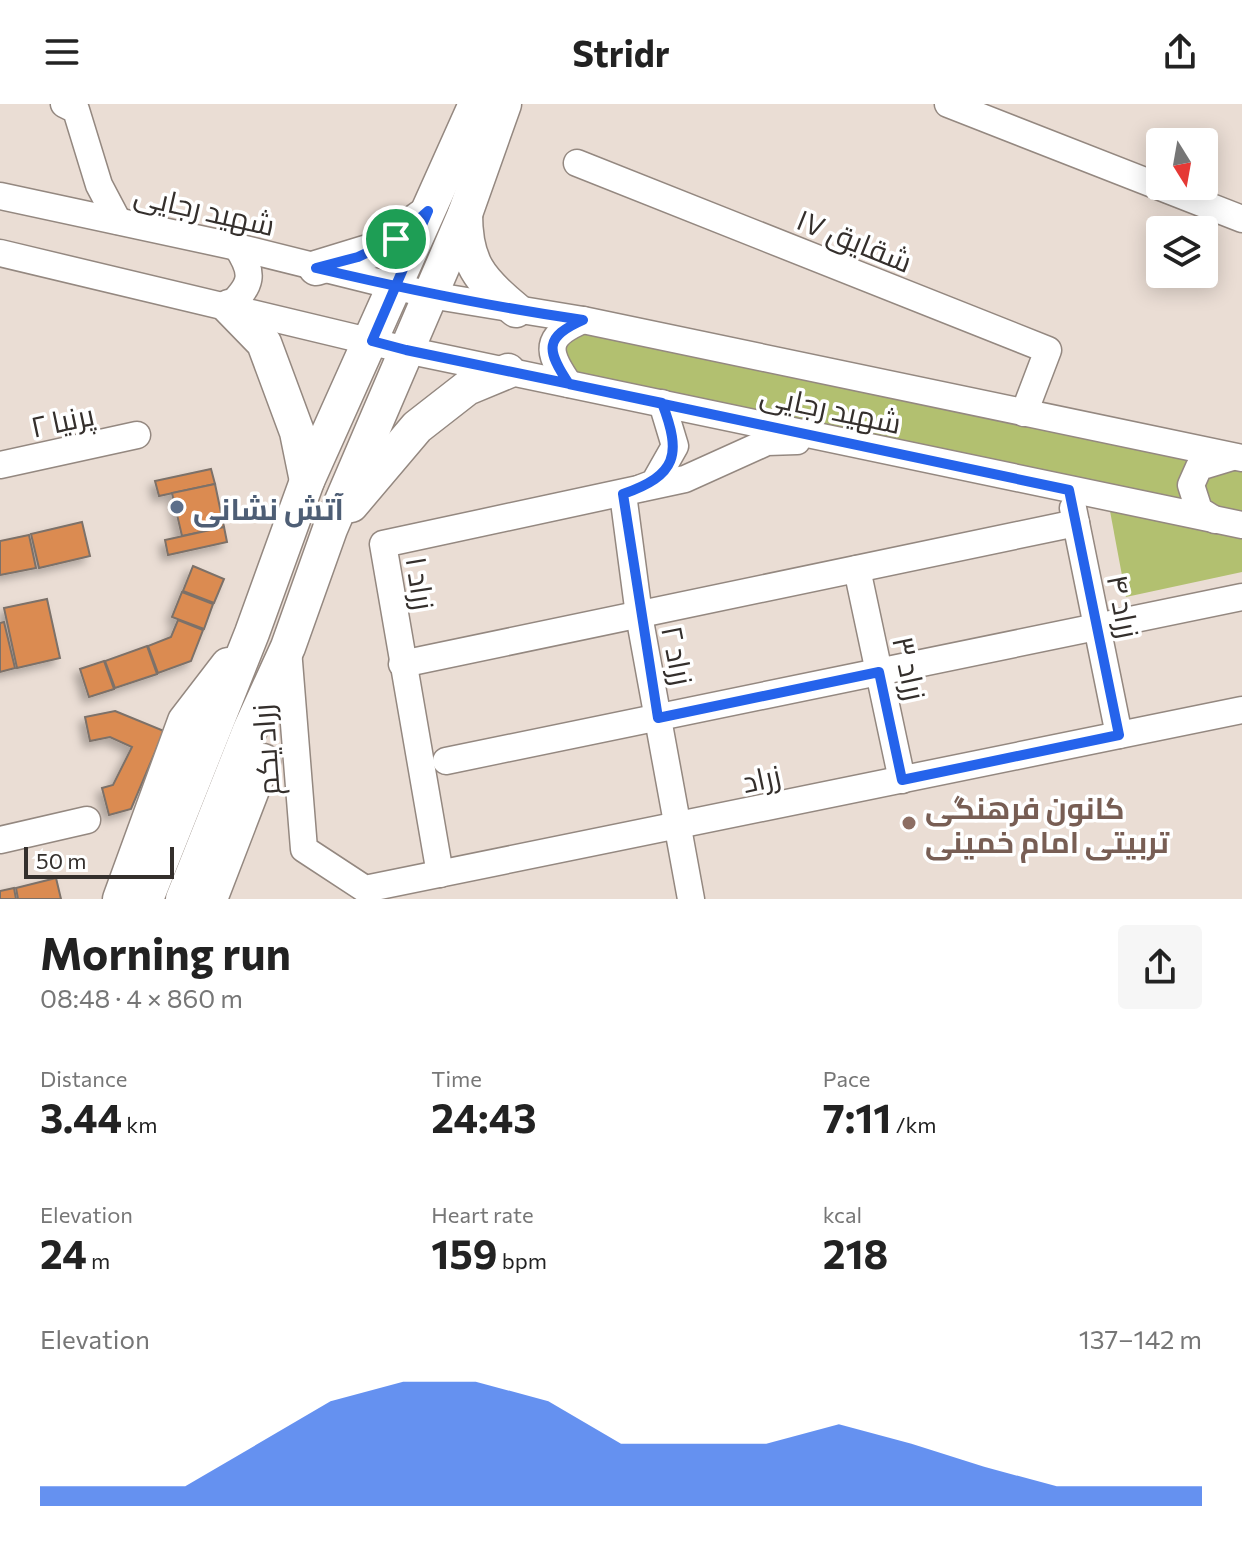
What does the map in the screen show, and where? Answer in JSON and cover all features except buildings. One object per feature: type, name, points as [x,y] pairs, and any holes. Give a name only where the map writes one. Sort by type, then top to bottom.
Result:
[{"type":"main road","points":[[146,899],[252,633],[307,481],[476,104]]},
{"type":"main road","points":[[183,899],[250,730],[288,647],[330,529],[465,214],[504,104]]},
{"type":"main road","points":[[316,268],[378,249],[413,226],[428,211]]},
{"type":"main road","points":[[465,214],[465,242],[474,269],[492,290],[516,310]]},
{"type":"main road","points":[[229,307],[264,343],[297,432],[307,481]]},
{"type":"main road","points":[[330,529],[417,427],[467,388],[508,371]]},
{"type":"main road","points":[[120,899],[185,721],[252,633]]},
{"type":"main road","points":[[210,899],[281,713],[288,647]]},
{"type":"street","points":[[948,104],[1242,219]]},
{"type":"street","points":[[64,106],[118,221]]},
{"type":"street","name":"شقایق ۱۷","points":[[577,163],[1048,350],[1024,413]]},
{"type":"street","name":"شهید رجایی","points":[[0,196],[237,247],[430,295],[583,320],[1239,457]]},
{"type":"street","points":[[229,307],[249,281],[249,265],[237,247]]},
{"type":"street","points":[[0,253],[372,341]]},
{"type":"street","points":[[569,384],[553,361],[551,345],[561,330],[583,320]]},
{"type":"street","name":"شهید رجایی","points":[[372,341],[1242,525]]},
{"type":"street","points":[[623,494],[654,483],[667,465],[675,446],[662,403]]},
{"type":"street","name":"پرنیا ۲","points":[[0,465],[137,435]]},
{"type":"street","points":[[623,494],[685,479],[767,442],[828,439]]},
{"type":"street","points":[[1215,520],[1199,510],[1191,485],[1199,467],[1239,457]]},
{"type":"street","name":"زراد ۴","points":[[1069,490],[1119,735]]},
{"type":"street","name":"زراد ۲","points":[[623,494],[639,615],[691,899]]},
{"type":"street","name":"زراد ۱","points":[[440,874],[383,544],[623,494]]},
{"type":"street","points":[[402,664],[1076,523]]},
{"type":"street","name":"زراد ۳","points":[[857,569],[902,780]]},
{"type":"street","points":[[446,761],[1242,597]]},
{"type":"street","name":"زراد یکم","points":[[288,647],[304,849]]},
{"type":"street","name":"زراد","points":[[304,849],[365,889],[1242,710]]},
{"type":"street","points":[[0,840],[87,820]]},
{"type":"green space","points":[[583,320],[1242,458],[1242,525],[569,384],[561,330]]},
{"type":"green space","points":[[1110,511],[1242,537],[1242,572],[1126,597]]},
{"type":"place","name":"آتش نشانی","points":[[177,507]]},
{"type":"place","name":"کانون فرهنگی تربیتی امام خمینی","points":[[909,823]]},
{"type":"route","points":[[396,239],[358,257],[316,268],[395,286],[430,295],[583,320],[561,330],[551,345],[553,361],[569,384],[1069,490],[1119,735],[902,780],[879,672],[658,718],[639,615],[623,494],[654,483],[667,465],[675,446],[672,429],[662,403],[406,350],[372,341],[395,286],[428,211],[396,239]]}]
